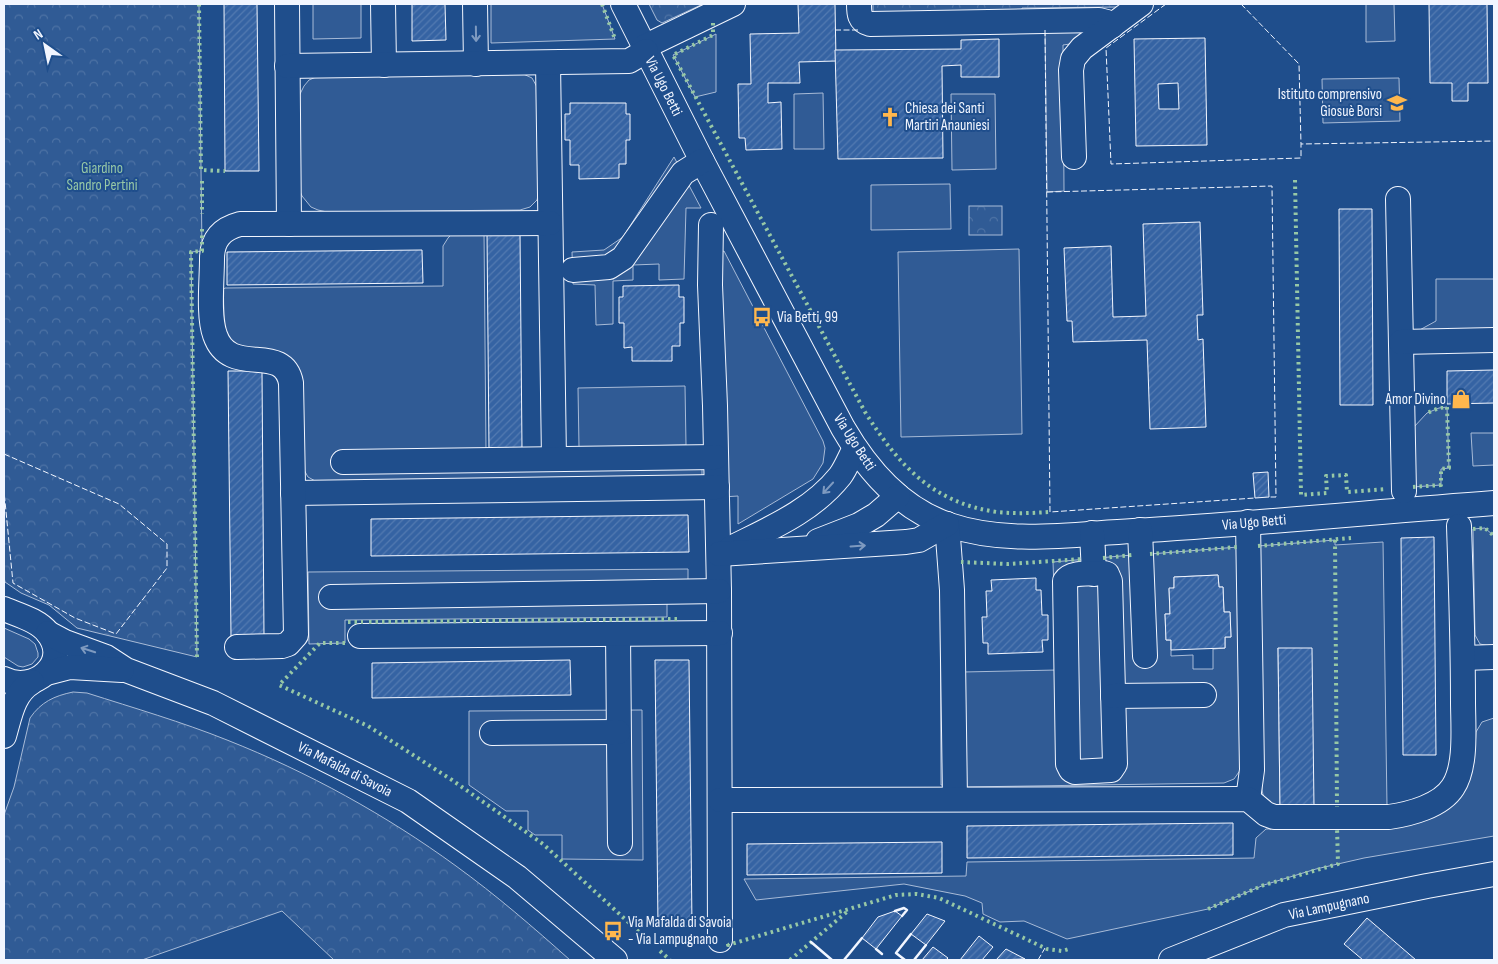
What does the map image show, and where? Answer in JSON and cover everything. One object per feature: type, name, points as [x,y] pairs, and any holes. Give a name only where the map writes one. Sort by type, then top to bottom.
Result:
[{"type":"street","points":[[287,4],[289,224]]},
{"type":"street","points":[[383,4],[384,65]]},
{"type":"street","points":[[475,4],[476,64]]},
{"type":"street","name":"Via Ugo Betti","points":[[624,4],[702,161],[855,448],[880,480],[913,507],[947,524],[976,533],[1006,537],[1140,530],[1494,504]]},
{"type":"street","points":[[287,66],[629,61],[645,49],[733,4]]},
{"type":"street","points":[[859,4],[862,20],[870,24],[1098,20],[1107,22],[1112,26]]},
{"type":"street","points":[[1074,157],[1071,70],[1073,59],[1082,48],[1141,4]]},
{"type":"street","points":[[548,63],[554,459]]},
{"type":"street","points":[[573,270],[609,267],[623,258],[683,173],[702,161]]},
{"type":"street","points":[[1398,199],[1404,491]]},
{"type":"street","points":[[237,647],[282,646],[288,644],[296,635],[290,376],[278,362],[247,360],[230,354],[215,337],[212,320],[213,247],[219,235],[224,230],[240,224],[550,223]]},
{"type":"street","points":[[711,224],[710,285],[720,633],[720,940]]},
{"type":"street","points":[[1401,342],[1494,340]]},
{"type":"street","points":[[719,554],[784,522],[818,500],[842,474],[855,448]]},
{"type":"street","points":[[343,462],[716,457]]},
{"type":"street","points":[[293,493],[717,487]]},
{"type":"street","points":[[792,548],[816,542],[859,525],[876,515],[898,496]]},
{"type":"street","points":[[1248,522],[1252,770],[1248,799]]},
{"type":"street","points":[[719,554],[906,542],[919,540],[947,524],[952,590],[955,799]]},
{"type":"street","points":[[720,800],[1248,799],[1266,814],[1274,817],[1383,817],[1420,810],[1444,796],[1454,787],[1461,768],[1463,749],[1463,658],[1459,526]]},
{"type":"street","points":[[1140,530],[1145,656]]},
{"type":"street","points":[[1092,533],[1094,574]]},
{"type":"street","points":[[1094,574],[1107,574],[1110,581],[1114,696],[1114,767],[1106,771],[1075,772],[1071,770],[1068,764],[1065,581],[1074,575],[1094,574]]},
{"type":"street","points":[[330,597],[719,592]]},
{"type":"street","name":"Via Mafalda di Savoia","points":[[4,609],[39,625],[48,633],[66,642],[101,654],[126,670],[213,703],[408,801],[517,877],[613,959]]},
{"type":"street","points":[[4,736],[17,696],[26,686],[40,677],[54,661],[55,654],[52,640],[48,633]]},
{"type":"street","points":[[360,636],[720,633]]},
{"type":"street","points":[[618,634],[620,844]]},
{"type":"street","points":[[1463,658],[1494,657]]},
{"type":"street","points":[[4,679],[18,683],[70,667],[126,670]]},
{"type":"street","points":[[1114,696],[1204,695]]},
{"type":"street","points":[[492,733],[618,732]]},
{"type":"street","name":"Via Lampugnano","points":[[1171,960],[1284,914],[1494,874]]},
{"type":"shaded area","points":[[313,4],[361,4],[361,38],[313,39]]},
{"type":"shaded area","points":[[491,4],[602,4],[615,39],[491,43]]},
{"type":"shaded area","points":[[1366,4],[1394,4],[1395,41],[1366,42]]},
{"type":"shaded area","points":[[1080,26],[1080,37],[1070,44],[1063,45],[1064,191],[1047,192],[1045,27]]},
{"type":"shaded area","points":[[716,34],[716,92],[695,97],[673,55]]},
{"type":"shaded area","points":[[521,73],[532,78],[537,87],[538,196],[537,200],[530,207],[520,210],[327,212],[311,207],[302,196],[299,189],[298,98],[309,80],[316,77]]},
{"type":"shaded area","points":[[1399,78],[1400,121],[1323,123],[1322,79]]},
{"type":"shaded area","points":[[823,93],[824,149],[794,149],[794,94]]},
{"type":"shaded area","points":[[951,94],[995,94],[996,169],[952,170]]},
{"type":"shaded area","points":[[674,157],[701,208],[686,208],[684,279],[659,280],[659,264],[633,265],[633,280],[613,281],[613,324],[596,325],[595,285],[573,284],[572,252],[604,250],[623,237]]},
{"type":"shaded area","points":[[950,184],[951,229],[871,230],[871,185]]},
{"type":"shaded area","points":[[484,231],[486,451],[335,452],[335,471],[699,467],[702,470],[702,476],[317,482],[308,477],[303,468],[292,360],[288,356],[276,351],[239,347],[229,338],[223,327],[222,290],[225,288],[443,286],[443,246],[448,238],[452,234]]},
{"type":"shaded area","points":[[1019,249],[1022,434],[901,437],[898,252]]},
{"type":"shaded area","points":[[724,251],[825,448],[823,463],[813,479],[738,524],[738,496],[722,497],[717,253]]},
{"type":"shaded area","points":[[1436,279],[1494,279],[1494,332],[1416,332],[1436,321]]},
{"type":"shaded area","points":[[685,386],[686,445],[579,447],[578,388]]},
{"type":"shaded area","points":[[1447,407],[1449,468],[1441,469],[1441,485],[1413,487],[1413,428],[1427,413]]},
{"type":"shaded area","points":[[1471,433],[1494,433],[1494,465],[1473,466]]},
{"type":"shaded area","points":[[1485,528],[1494,536],[1494,647],[1480,644],[1475,635],[1473,529]]},
{"type":"shaded area","points":[[1335,540],[1335,545],[1383,542],[1387,806],[1314,807],[1278,648],[1280,808],[1274,807],[1264,799],[1262,790],[1258,546]]},
{"type":"shaded area","points":[[1238,547],[1241,769],[1234,779],[1224,783],[965,787],[965,784],[941,785],[940,561],[963,672],[1057,670],[1053,562],[1132,555],[1136,665],[1154,665],[1150,554]],"holes":[[[1218,575],[1219,587],[1223,587],[1224,612],[1230,612],[1231,637],[1225,637],[1225,648],[1213,649],[1213,669],[1193,669],[1193,655],[1171,656],[1171,640],[1166,640],[1165,614],[1170,614],[1169,589],[1174,588],[1174,577]]]},
{"type":"shaded area","points":[[688,569],[688,602],[667,602],[667,617],[345,620],[345,643],[309,644],[308,572]]},
{"type":"shaded area","points":[[4,628],[29,639],[35,644],[38,657],[32,664],[23,667],[18,666],[4,657]]},
{"type":"shaded area","points":[[642,710],[643,860],[562,859],[562,835],[535,835],[528,830],[528,811],[506,811],[469,785],[469,711]]},
{"type":"shaded area","points":[[1494,718],[1494,836],[1364,858],[1316,869],[1264,885],[1208,909],[1067,939],[1024,921],[1000,922],[983,914],[982,903],[965,896],[904,884],[756,900],[744,879],[966,876],[967,862],[1254,858],[1256,838],[1266,829],[1394,826],[1469,780],[1474,762],[1476,732],[1482,722]]},
{"type":"green space","name":"Giardino Sandro Pertini","points":[[4,4],[199,4],[202,251],[191,252],[197,657],[77,628],[49,605],[21,593],[5,582]]},
{"type":"green space","points":[[649,4],[703,4],[662,23],[657,20]]},
{"type":"green space","points":[[873,4],[1124,4],[1120,7],[1022,8],[1022,16],[873,18]]},
{"type":"green space","points":[[969,206],[1002,206],[1002,235],[969,235]]},
{"type":"green space","points":[[73,692],[87,693],[210,733],[317,780],[402,829],[456,866],[570,960],[334,960],[282,911],[142,960],[4,960],[4,815],[14,787],[30,718],[48,701]]},
{"type":"building","points":[[224,4],[257,4],[259,171],[225,171]]},
{"type":"building","points":[[412,4],[445,4],[446,40],[412,41]]},
{"type":"building","points":[[798,4],[835,4],[836,61],[799,62],[800,83],[768,83],[768,103],[781,102],[782,149],[746,150],[745,138],[739,138],[738,84],[751,84],[750,34],[799,33]]},
{"type":"building","points":[[1429,4],[1487,4],[1488,83],[1468,83],[1468,101],[1452,101],[1452,83],[1430,83]]},
{"type":"building","points":[[1205,38],[1207,145],[1136,146],[1134,39]],"holes":[[[1178,83],[1179,109],[1159,109],[1158,84]]]},
{"type":"building","name":"Chiesa dei Santi Martiri Anauniesi","points":[[999,39],[999,77],[961,77],[961,65],[942,66],[943,158],[838,159],[835,50],[961,49],[961,40]]},
{"type":"building","points":[[570,103],[626,103],[626,114],[630,114],[630,140],[626,140],[626,164],[619,164],[619,178],[579,179],[579,165],[570,165],[570,140],[565,140],[565,114],[570,114]]},
{"type":"building","points":[[1339,209],[1372,209],[1373,405],[1340,405]]},
{"type":"building","points":[[1200,222],[1203,315],[1197,315],[1198,340],[1203,339],[1206,427],[1150,429],[1147,340],[1073,342],[1072,321],[1067,321],[1064,248],[1111,246],[1113,317],[1146,316],[1143,224]]},
{"type":"building","points":[[487,232],[520,232],[522,449],[489,450]]},
{"type":"building","points":[[422,250],[423,283],[227,285],[227,252]]},
{"type":"building","points":[[679,285],[679,297],[684,297],[684,323],[680,323],[680,346],[672,346],[672,361],[632,361],[632,347],[624,348],[624,323],[619,323],[619,297],[623,297],[623,286]]},
{"type":"building","points":[[1494,370],[1494,403],[1447,404],[1447,371]]},
{"type":"building","points":[[228,371],[262,371],[264,636],[231,637]]},
{"type":"building","points":[[1268,472],[1269,497],[1255,498],[1253,473]]},
{"type":"building","points":[[688,515],[689,552],[371,556],[371,519]]},
{"type":"building","points":[[1434,537],[1436,755],[1403,755],[1401,538]]},
{"type":"building","points":[[1218,575],[1219,587],[1223,587],[1224,612],[1230,612],[1231,637],[1225,637],[1225,648],[1171,650],[1171,640],[1166,640],[1165,614],[1170,614],[1169,588],[1174,588],[1174,577]]},
{"type":"building","points":[[1036,578],[1036,590],[1041,590],[1042,615],[1048,615],[1048,640],[1042,640],[1043,652],[988,654],[988,643],[983,643],[982,617],[987,617],[986,591],[992,591],[991,580]]},
{"type":"building","points":[[1278,648],[1312,648],[1314,807],[1280,808]]},
{"type":"building","points":[[570,660],[571,695],[372,698],[372,663]]},
{"type":"building","points":[[655,660],[689,660],[692,926],[658,927]]},
{"type":"building","points":[[1233,823],[1233,855],[967,858],[967,826]]},
{"type":"building","points":[[942,842],[942,873],[747,875],[747,844]]},
{"type":"building","points":[[895,911],[902,916],[876,949],[862,938],[878,917]]},
{"type":"building","points":[[927,914],[945,921],[926,945],[911,934]]},
{"type":"building","points":[[1367,918],[1416,960],[1363,960],[1344,944]]},
{"type":"building","points":[[979,936],[993,947],[982,960],[960,960]]},
{"type":"building","points":[[933,947],[948,958],[946,960],[922,960]]},
{"type":"building","points":[[1006,949],[1025,959],[996,960]]},
{"type":"hedge","points":[[199,4],[201,170],[225,171]]},
{"type":"hedge","points":[[602,4],[615,39]]},
{"type":"hedge","points":[[713,23],[713,35],[673,55],[877,431],[904,464],[919,478],[935,490],[954,500],[997,512],[1050,512]]},
{"type":"hedge","points":[[1295,180],[1301,495],[1327,493],[1326,476],[1346,475],[1347,492],[1386,489]]},
{"type":"hedge","points":[[202,181],[202,214]]},
{"type":"hedge","points":[[197,657],[191,252],[202,251],[202,227]]},
{"type":"hedge","points":[[1413,487],[1441,485],[1441,469],[1449,468],[1447,407],[1427,413]]},
{"type":"hedge","points":[[1473,529],[1485,528],[1494,536]]},
{"type":"hedge","points":[[1258,546],[1351,538]]},
{"type":"hedge","points":[[1335,540],[1337,807]]},
{"type":"hedge","points":[[1150,554],[1238,547]]},
{"type":"hedge","points":[[1103,558],[1132,555]]},
{"type":"hedge","points":[[961,562],[1008,564],[1083,559]]},
{"type":"hedge","points":[[369,622],[679,619]]},
{"type":"hedge","points":[[348,622],[363,622]]},
{"type":"hedge","points":[[345,643],[320,643],[279,685],[368,726],[452,780],[543,844],[650,942]]},
{"type":"hedge","points":[[1208,909],[1264,885],[1338,864],[1337,827]]},
{"type":"hedge","points":[[728,944],[896,895],[917,894],[939,898],[1047,949],[1062,951],[1069,949]]},
{"type":"hedge","points":[[790,960],[849,910]]},
{"type":"hedge","points":[[660,951],[670,960]]},
{"type":"fence","points":[[1166,4],[1106,48],[1111,164],[1301,158],[1301,144],[1494,141]]},
{"type":"fence","points":[[1241,4],[1299,64],[1301,144]]},
{"type":"fence","points":[[835,30],[860,30]]},
{"type":"fence","points":[[1045,30],[1050,512],[1255,498]]},
{"type":"fence","points":[[1047,192],[1272,186],[1276,497],[1269,497]]},
{"type":"fence","points":[[4,454],[119,504],[167,544],[167,568],[116,634],[75,618],[13,583],[4,491]]},
{"type":"fence","points":[[1038,960],[1045,948]]},
{"type":"wall","points":[[895,911],[904,908],[907,910],[902,916]]},
{"type":"wall","points":[[905,960],[896,953],[911,934]]},
{"type":"wall","points":[[844,960],[862,938]]},
{"type":"wall","points":[[811,942],[832,960]]},
{"type":"wall","points":[[914,960],[926,945]]},
{"type":"wall","points":[[876,949],[882,954]]},
{"type":"place","name":"Istituto comprensivo Giosuè Borsi","points":[[1397,103]]},
{"type":"place","name":"Chiesa dei Santi Martiri Anauniesi","points":[[890,117]]},
{"type":"place","name":"Via Betti, 99","points":[[762,317]]},
{"type":"place","name":"Amor Divino","points":[[1461,399]]},
{"type":"place","name":"Via Mafalda di Savoia - Via Lampugnano","points":[[613,931]]}]
